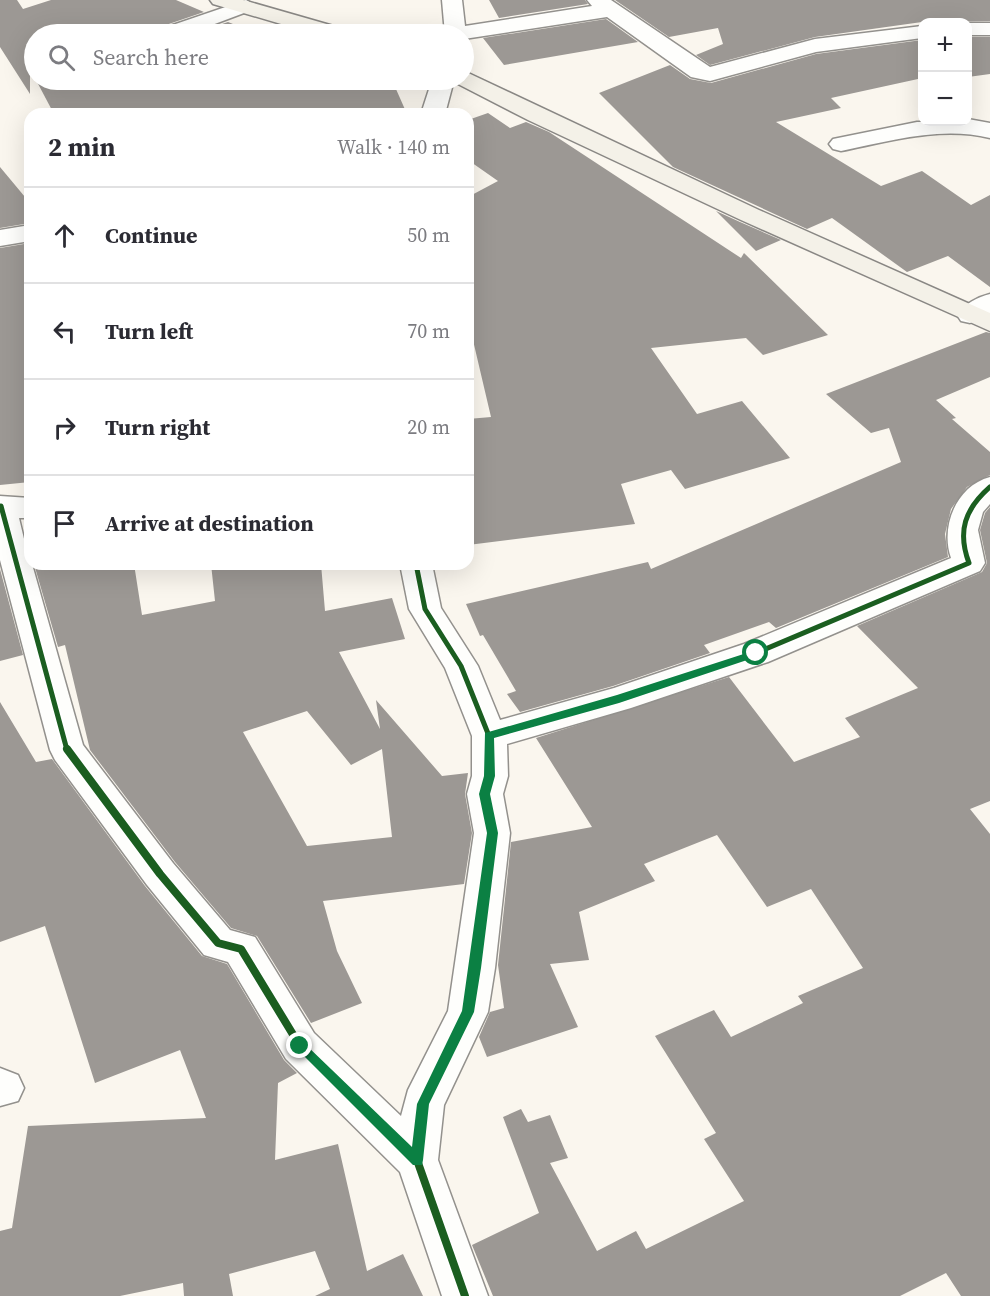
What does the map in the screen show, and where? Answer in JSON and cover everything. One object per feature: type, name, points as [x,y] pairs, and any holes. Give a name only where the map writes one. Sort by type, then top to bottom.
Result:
[{"type":"street","points":[[220,0],[304,24]]},
{"type":"street","points":[[452,0],[454,24]]},
{"type":"street","points":[[474,30],[603,5],[699,72],[710,74],[815,46],[918,33]]},
{"type":"street","points":[[196,24],[245,6]]},
{"type":"street","points":[[972,29],[990,29]]},
{"type":"street","points":[[474,83],[729,206],[983,313]]},
{"type":"street","points":[[436,108],[441,90]]},
{"type":"street","points":[[841,144],[952,124],[981,126],[990,131]]},
{"type":"street","points":[[0,238],[24,234]]},
{"type":"street","points":[[489,736],[619,699],[756,653],[969,563],[961,544],[967,509],[990,487]]},
{"type":"street","points":[[10,507],[24,567]]},
{"type":"street","points":[[25,570],[67,750],[160,874],[218,943],[241,949],[300,1046],[417,1160]]},
{"type":"street","points":[[417,570],[425,609],[461,666],[489,736],[490,776],[484,794],[492,833],[474,979],[468,1012],[423,1104],[417,1160],[465,1296]]},
{"type":"building","points":[[0,0],[17,0],[23,9],[51,0],[176,0],[204,12],[169,24],[24,24],[24,85],[0,47]]},
{"type":"building","points":[[489,0],[585,0],[588,4],[499,18]]},
{"type":"building","points":[[615,0],[990,0],[990,21],[972,21],[972,18],[918,18],[918,23],[815,37],[710,65],[696,55],[723,44],[718,28],[669,37]]},
{"type":"building","points":[[606,19],[638,42],[504,65],[483,38]]},
{"type":"building","points":[[972,37],[990,37],[990,74],[972,76]]},
{"type":"building","points":[[918,41],[918,79],[831,98],[841,108],[776,122],[881,186],[922,171],[971,205],[990,195],[990,287],[948,256],[907,272],[832,218],[807,229],[673,167],[599,93],[670,65],[690,79],[711,83],[816,54]]},
{"type":"building","points":[[41,90],[396,90],[404,108],[51,108]]},
{"type":"building","points":[[488,113],[510,128],[526,122],[549,132],[741,258],[744,253],[828,335],[763,355],[746,338],[651,348],[697,414],[742,401],[790,458],[685,489],[671,470],[621,484],[635,524],[474,544],[474,418],[491,417],[474,345],[474,194],[498,181],[474,164],[474,118]]},
{"type":"building","points":[[0,167],[24,196],[24,224],[0,228]]},
{"type":"building","points":[[716,211],[740,222],[781,240],[756,251]]},
{"type":"building","points":[[24,244],[24,483],[0,485],[0,248]]},
{"type":"building","points":[[986,332],[990,333],[990,377],[936,400],[956,418],[952,419],[990,452],[990,475],[967,487],[951,509],[945,534],[948,557],[776,628],[769,622],[704,645],[710,653],[613,686],[520,712],[507,694],[516,691],[483,635],[480,636],[466,604],[648,562],[651,569],[901,462],[889,428],[871,433],[826,394]]},
{"type":"building","points":[[990,507],[990,801],[970,809],[990,834],[990,1296],[961,1296],[946,1273],[900,1296],[493,1296],[472,1245],[539,1213],[503,1117],[521,1109],[528,1122],[550,1115],[568,1158],[550,1163],[597,1251],[636,1231],[646,1249],[744,1201],[704,1139],[716,1133],[655,1036],[714,1010],[731,1037],[803,1003],[798,996],[863,968],[811,889],[767,907],[717,835],[644,864],[655,881],[579,912],[589,960],[550,964],[578,1027],[487,1057],[479,1037],[490,1012],[504,1008],[498,965],[511,842],[592,827],[536,738],[729,677],[794,762],[860,737],[845,718],[918,688],[857,626],[982,572],[987,563],[980,530],[985,513]]},
{"type":"building","points":[[0,569],[23,655],[0,661]]},
{"type":"building","points":[[36,570],[135,570],[142,615],[215,601],[212,570],[322,570],[325,611],[392,598],[405,639],[339,652],[380,729],[376,700],[442,776],[468,773],[465,794],[472,833],[464,884],[323,901],[337,951],[362,1003],[311,1023],[257,936],[231,928],[175,862],[90,750],[65,645],[58,647]],"holes":[[[307,711],[351,765],[382,749],[392,837],[307,846],[243,732]]]},
{"type":"building","points":[[0,702],[36,762],[52,759],[145,886],[202,956],[227,964],[284,1060],[297,1073],[278,1083],[275,1160],[338,1144],[367,1271],[403,1254],[423,1296],[315,1296],[330,1289],[315,1251],[229,1274],[233,1296],[184,1296],[183,1283],[120,1296],[0,1296],[0,1231],[12,1228],[28,1126],[206,1118],[180,1050],[95,1083],[45,926],[0,942]]},
{"type":"cycle path","points":[[489,736],[619,699],[756,653],[969,563],[963,541],[964,521],[973,503],[990,487]]},
{"type":"cycle path","points":[[1,506],[67,750],[160,874],[218,943],[241,949],[300,1046],[417,1160]]},
{"type":"cycle path","points":[[417,570],[425,609],[461,666],[489,736],[490,776],[485,794],[492,833],[476,968],[468,1012],[423,1104],[417,1160],[465,1296]]},
{"type":"route","points":[[300,1046],[417,1160],[423,1104],[468,1012],[476,968],[492,833],[484,794],[490,776],[489,736],[619,699],[756,653]]}]
